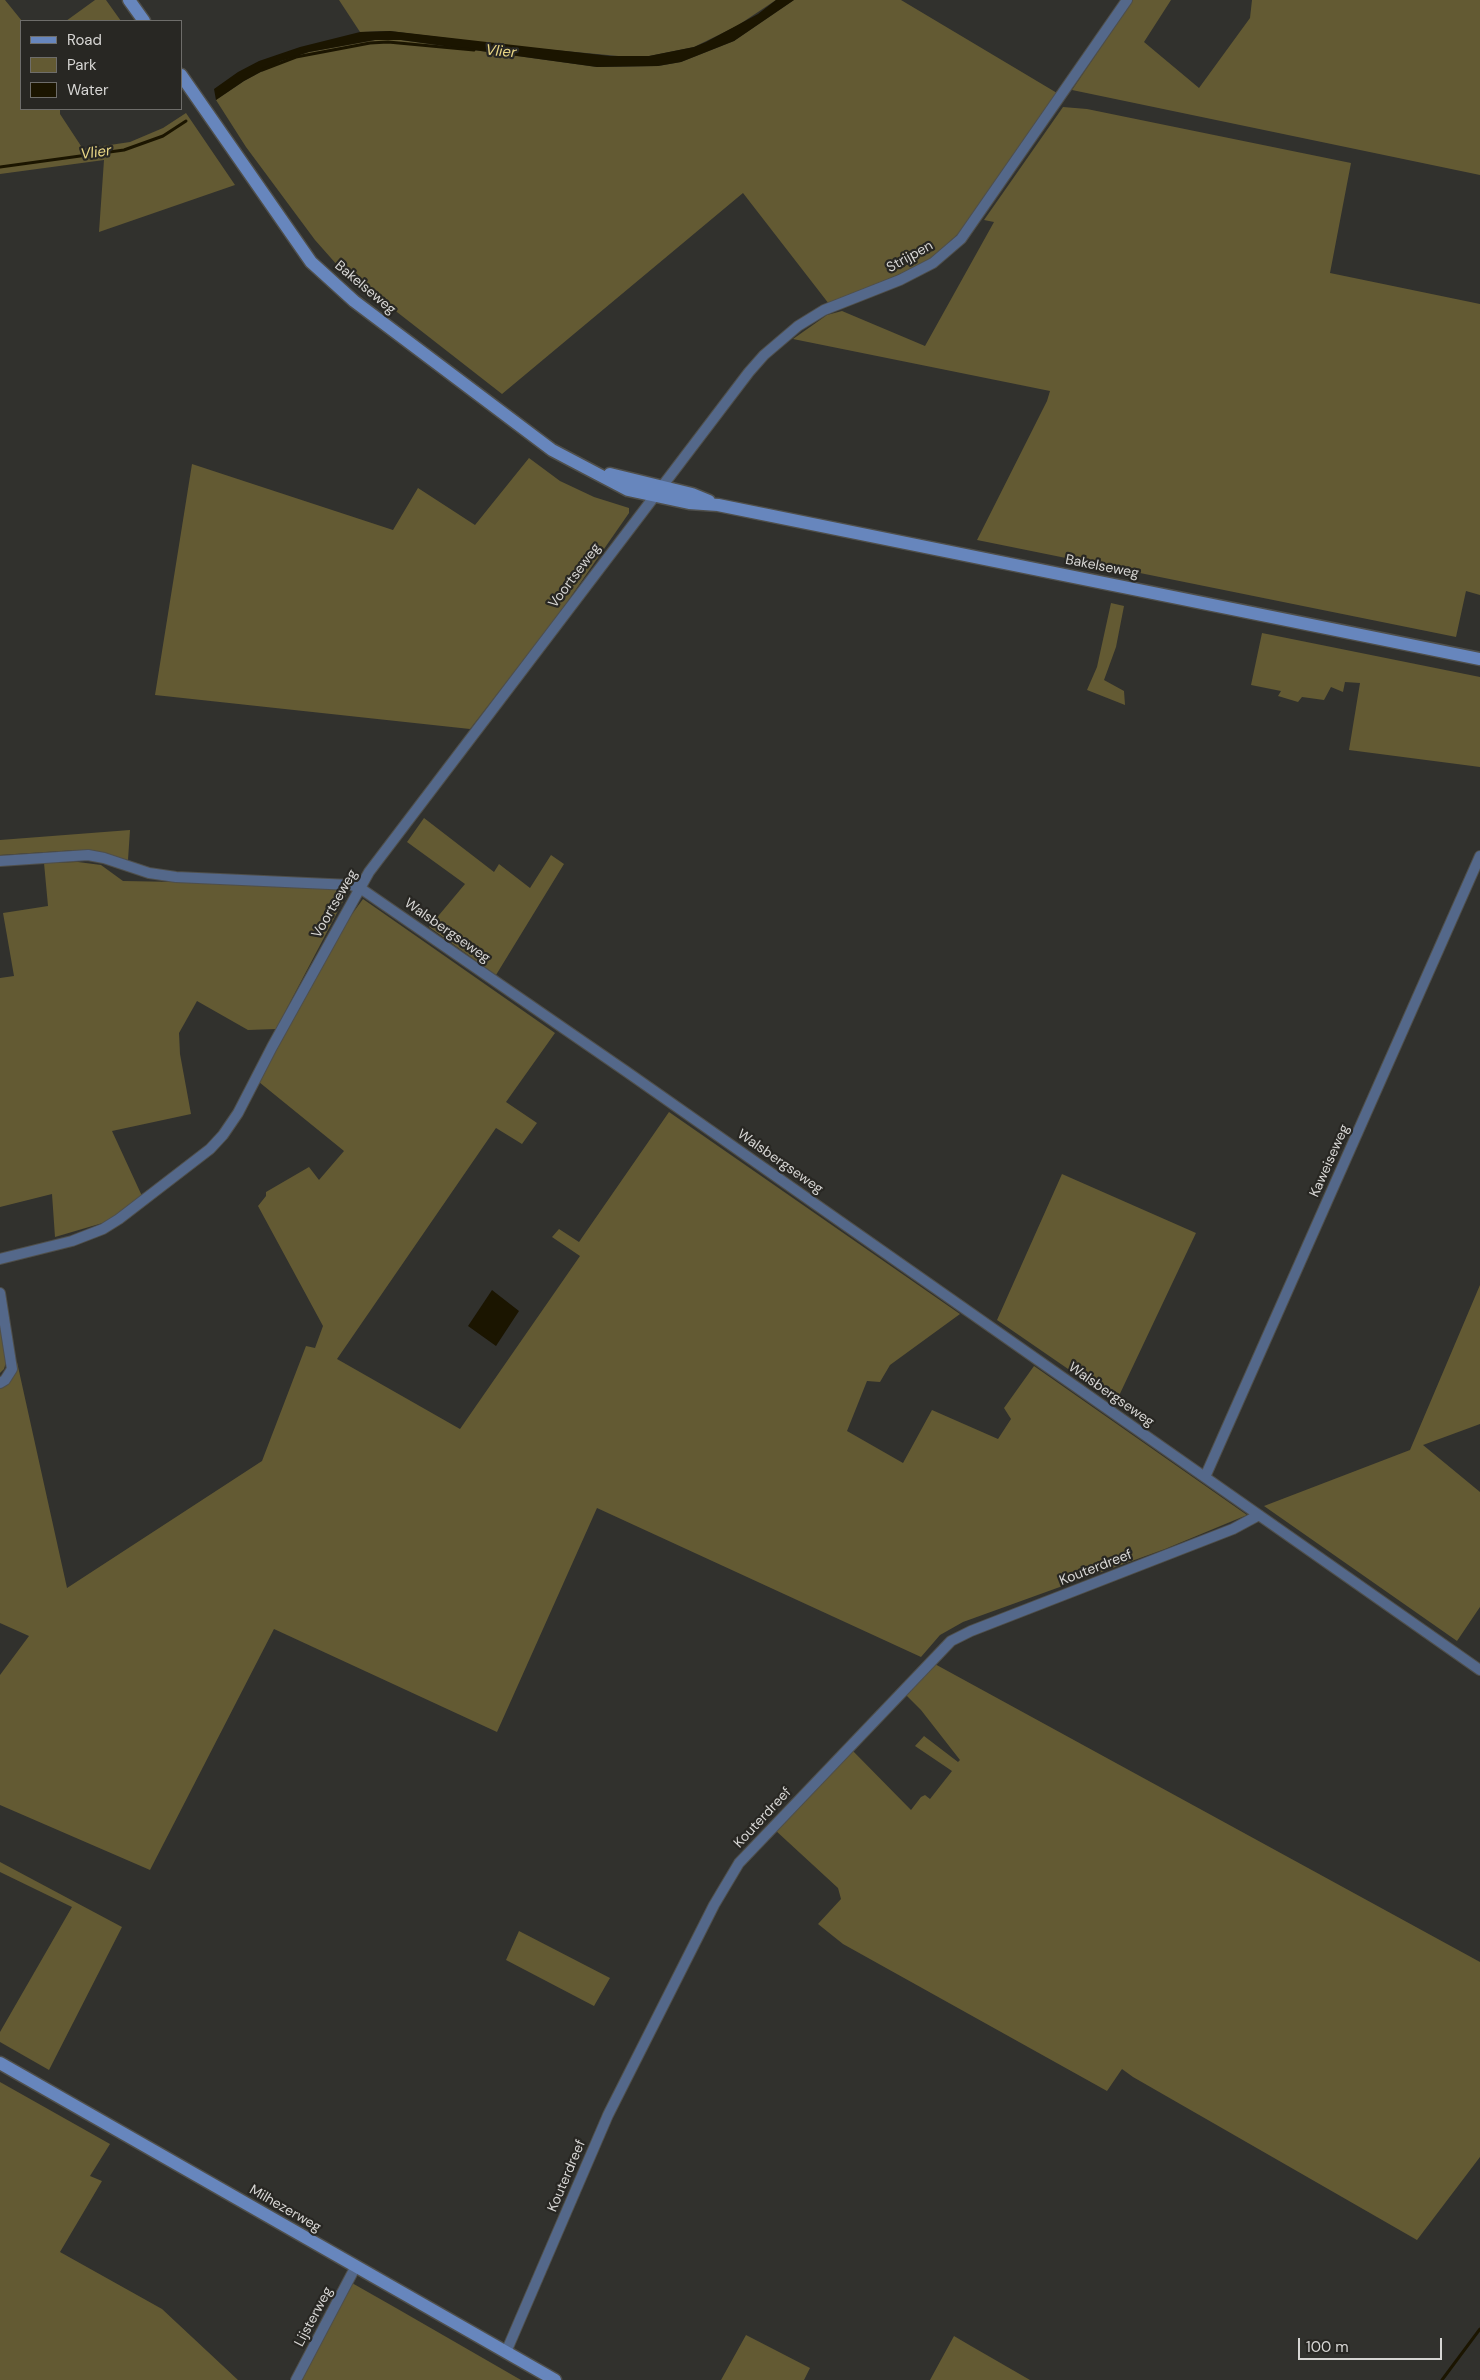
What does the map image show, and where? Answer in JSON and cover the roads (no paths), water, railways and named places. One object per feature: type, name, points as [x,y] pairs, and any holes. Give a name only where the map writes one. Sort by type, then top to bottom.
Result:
[{"type":"main road","points":[[129,0],[143,20]]},
{"type":"main road","name":"Bakelseweg","points":[[182,76],[311,262],[354,301],[552,450],[586,466],[657,491],[692,494],[718,505],[1480,659]]},
{"type":"main road","name":"Milhezerweg","points":[[0,2063],[555,2380]]},
{"type":"street","name":"Strijpen","points":[[657,491],[749,372],[764,355],[798,326],[824,310],[900,280],[933,263],[961,239],[1127,0]]},
{"type":"street","name":"Voortseweg","points":[[0,1259],[72,1241],[103,1229],[119,1219],[210,1149],[238,1113],[360,888],[402,828],[657,491]]},
{"type":"street","name":"Walsbergseweg","points":[[0,861],[88,856],[104,858],[149,873],[176,877],[351,885],[360,888],[627,1072],[1480,1670]]},
{"type":"street","name":"Kaweiseweg","points":[[1205,1477],[1480,856]]},
{"type":"street","points":[[0,1293],[12,1369],[5,1380],[0,1383]]},
{"type":"street","name":"Kouterdreef","points":[[506,2352],[608,2114],[714,1905],[739,1863],[951,1641],[971,1631],[1233,1529],[1259,1515]]},
{"type":"street","name":"Lijsterweg","points":[[296,2380],[356,2266]]},
{"type":"water","points":[[776,0],[794,0],[734,41],[681,62],[658,66],[597,67],[401,40],[375,40],[309,52],[281,61],[244,81],[216,100],[214,89],[238,72],[259,61],[300,47],[360,32],[390,31],[610,56],[649,56],[694,47],[706,42],[758,14]]},
{"type":"water","points":[[492,1290],[519,1311],[496,1346],[468,1326]]},
{"type":"waterway","name":"Vlier","points":[[262,70],[296,57],[370,43],[388,42],[474,50]]},
{"type":"waterway","name":"Vlier","points":[[0,167],[124,150],[163,136],[186,121]]},
{"type":"waterway","points":[[1442,2380],[1480,2329]]}]
